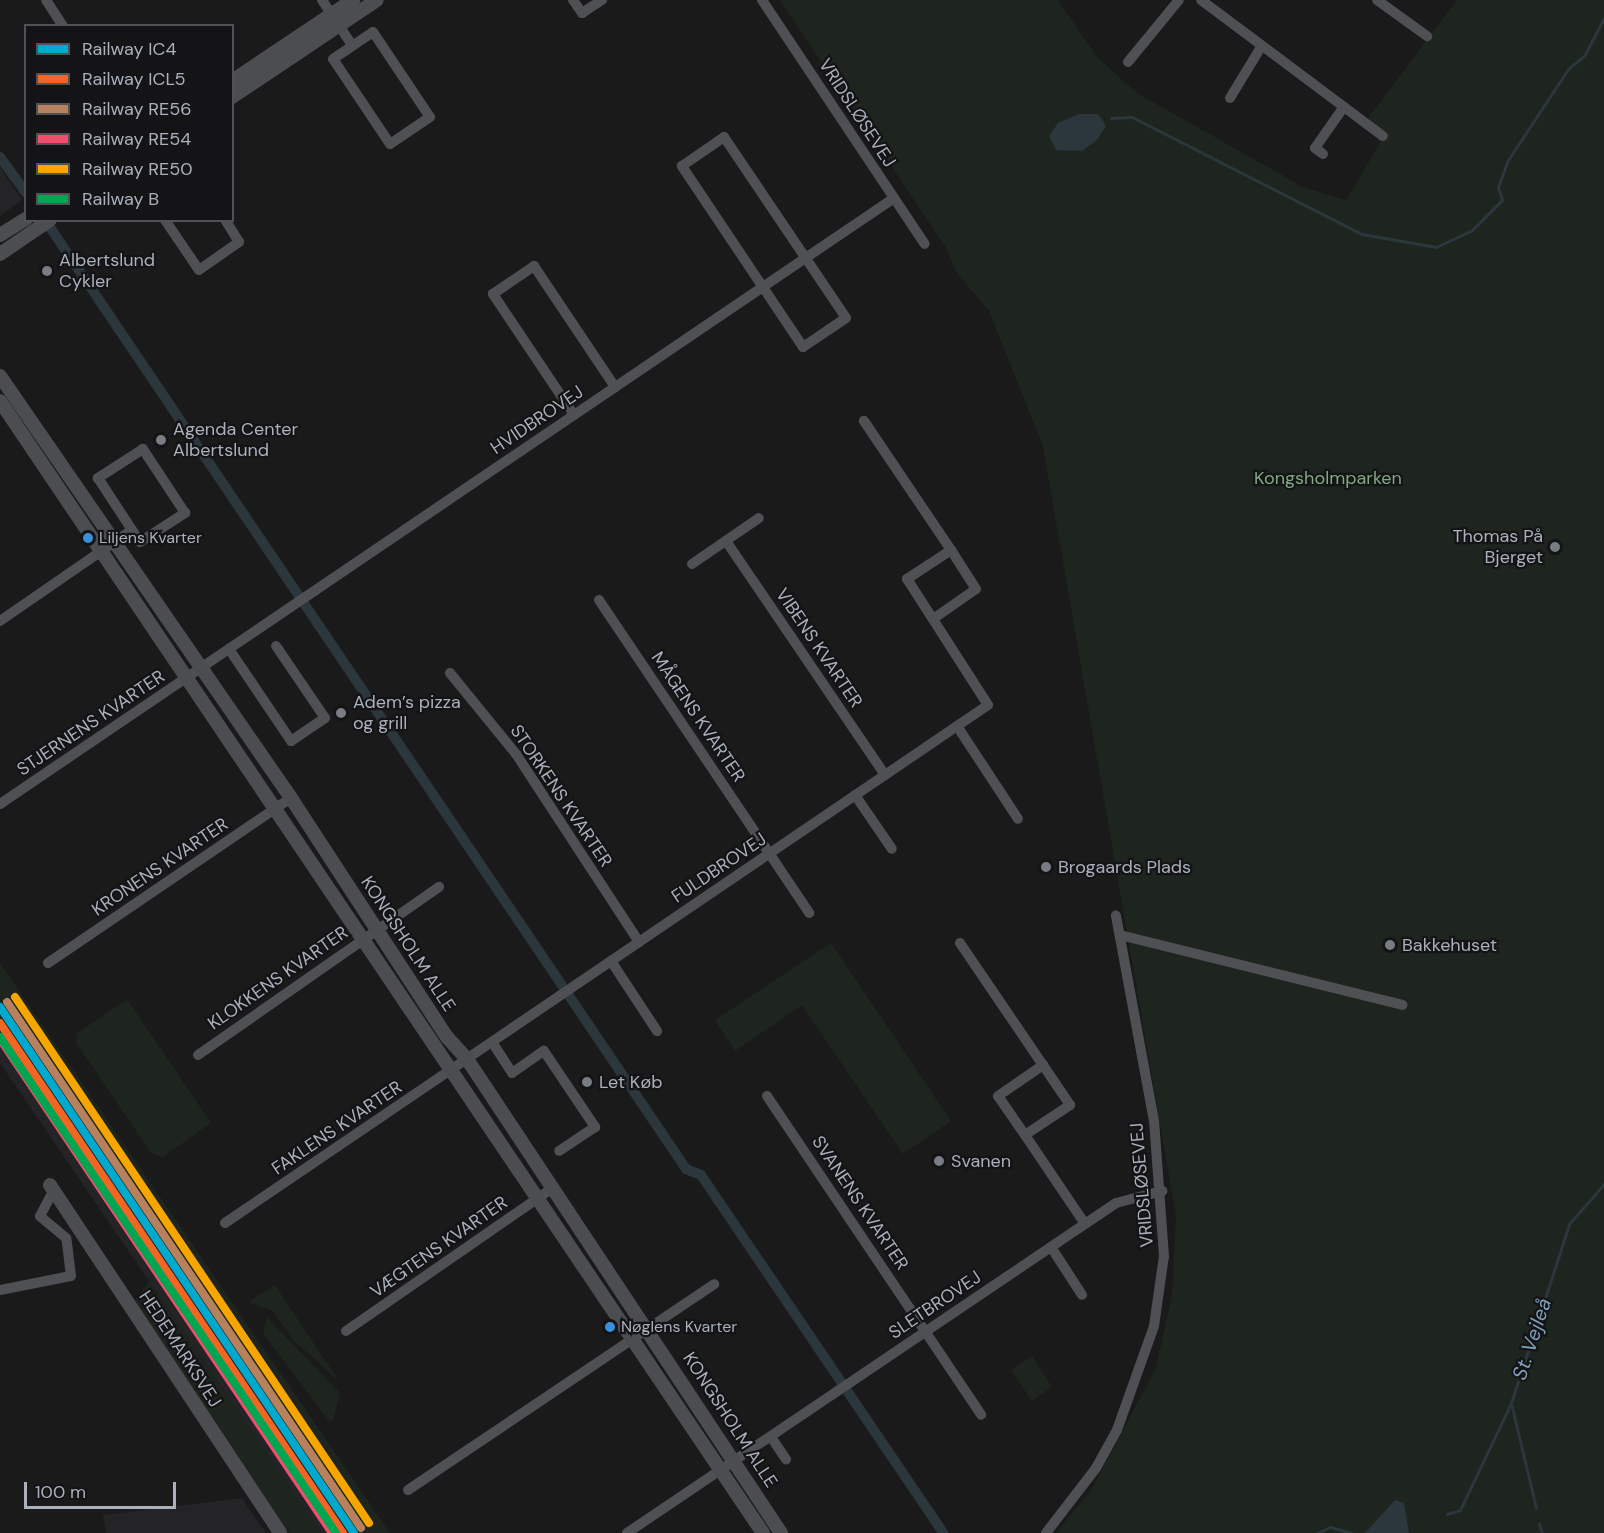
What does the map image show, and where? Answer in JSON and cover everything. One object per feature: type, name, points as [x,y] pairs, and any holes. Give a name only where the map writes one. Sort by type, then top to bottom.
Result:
[{"type":"street","points":[[45,0],[62,24]]},
{"type":"street","points":[[322,0],[352,45]]},
{"type":"street","points":[[234,96],[335,20],[353,0]]},
{"type":"street","points":[[234,80],[335,20],[377,0]]},
{"type":"street","points":[[573,0],[582,14],[602,0]]},
{"type":"street","name":"VRIDSLØSEVEJ","points":[[762,0],[925,244]]},
{"type":"street","points":[[1128,62],[1179,0]]},
{"type":"street","points":[[1201,0],[1383,136]]},
{"type":"street","points":[[1377,0],[1427,36]]},
{"type":"street","points":[[373,32],[430,117],[390,144],[333,59],[352,45],[373,32]]},
{"type":"street","points":[[1230,98],[1261,47]]},
{"type":"street","points":[[1323,154],[1315,148],[1343,108]]},
{"type":"street","points":[[724,137],[806,259],[846,318],[804,347],[682,166],[724,137]]},
{"type":"street","name":"HVIDBROVEJ","points":[[200,670],[894,198]]},
{"type":"street","points":[[0,235],[22,221]]},
{"type":"street","points":[[0,254],[47,222]]},
{"type":"street","points":[[166,222],[199,270],[239,242],[226,222]]},
{"type":"street","points":[[574,415],[493,294],[517,277],[534,266],[615,387]]},
{"type":"street","name":"KONGSHOLM ALLE","points":[[0,376],[200,670],[291,798],[447,1037],[467,1059],[630,1339],[763,1533]]},
{"type":"street","name":"KONGSHOLM ALLE","points":[[0,401],[450,1072],[648,1328],[733,1462],[782,1533]]},
{"type":"street","points":[[864,421],[951,550],[976,589],[933,619],[907,579],[951,550]]},
{"type":"street","points":[[143,449],[185,513],[140,542],[132,530],[98,478],[143,449]]},
{"type":"street","points":[[692,564],[759,518]]},
{"type":"street","points":[[0,621],[132,530]]},
{"type":"street","name":"VIBENS KVARTER","points":[[726,541],[885,775]]},
{"type":"street","name":"MÅGENS KVARTER","points":[[599,600],[771,853],[809,913]]},
{"type":"street","name":"FULDBROVEJ","points":[[467,1059],[988,705],[933,619]]},
{"type":"street","points":[[229,649],[291,741],[325,718],[276,646]]},
{"type":"street","name":"STJERNENS KVARTER","points":[[0,804],[200,670]]},
{"type":"street","name":"STORKENS KVARTER","points":[[450,673],[516,754],[639,942]]},
{"type":"street","points":[[957,726],[1018,819]]},
{"type":"street","points":[[855,795],[892,849]]},
{"type":"street","name":"KRONENS KVARTER","points":[[48,963],[291,798]]},
{"type":"street","name":"KLOKKENS KVARTER","points":[[198,1054],[439,887]]},
{"type":"street","name":"VRIDSLØSEVEJ","points":[[1046,1533],[1096,1468],[1142,1371],[1164,1256],[1162,1191],[1116,915]]},
{"type":"street","points":[[1120,935],[1402,1005]]},
{"type":"street","points":[[960,943],[1070,1105],[1025,1135]]},
{"type":"street","points":[[611,962],[657,1031]]},
{"type":"street","points":[[492,1042],[512,1072],[544,1051],[595,1127],[559,1151]]},
{"type":"street","name":"FAKLENS KVARTER","points":[[225,1223],[467,1059]]},
{"type":"street","points":[[1043,1065],[998,1096],[1085,1224]]},
{"type":"street","name":"SVANENS KVARTER","points":[[767,1096],[981,1415]]},
{"type":"street","points":[[0,1290],[72,1276],[66,1238],[40,1216],[52,1188]]},
{"type":"street","name":"HEDEMARKSVEJ","points":[[52,1188],[280,1533]]},
{"type":"street","name":"SLETBROVEJ","points":[[627,1533],[1116,1203],[1162,1191]]},
{"type":"street","name":"VÆGTENS KVARTER","points":[[346,1331],[545,1194]]},
{"type":"street","points":[[1051,1247],[1082,1295]]},
{"type":"street","points":[[408,1490],[714,1284]]},
{"type":"street","points":[[771,1437],[786,1460]]},
{"type":"shaded area","points":[[1079,114],[1098,114],[1106,126],[1097,140],[1082,151],[1056,150],[1049,136],[1058,123]]},
{"type":"shaded area","points":[[0,167],[22,200],[0,216]]},
{"type":"shaded area","points":[[0,999],[359,1533],[321,1533],[0,1063]]},
{"type":"shaded area","points":[[242,1498],[266,1533],[106,1533],[103,1515]]},
{"type":"shaded area","points":[[1395,1500],[1404,1503],[1409,1533],[1365,1533]]},
{"type":"green space","name":"Kongsholmparken","points":[[780,0],[1058,0],[1097,57],[1137,93],[1303,187],[1346,200],[1380,143],[1366,121],[1457,0],[1604,0],[1604,1533],[1056,1533],[1092,1489],[1156,1368],[1172,1295],[1176,1216],[1043,446],[989,311],[955,270],[947,249]]},
{"type":"green space","points":[[831,943],[951,1121],[903,1154],[802,1005],[735,1051],[715,1020]]},
{"type":"green space","points":[[0,963],[390,1533],[359,1533],[0,999]]},
{"type":"green space","points":[[127,999],[211,1123],[163,1157],[151,1153],[77,1044],[76,1034]]},
{"type":"green space","points":[[149,1281],[321,1533],[289,1533],[134,1303]]},
{"type":"green space","points":[[275,1285],[339,1381],[293,1340],[273,1311],[248,1302]]},
{"type":"green space","points":[[267,1317],[340,1393],[333,1420],[329,1421],[263,1333]]},
{"type":"green space","points":[[1032,1356],[1052,1387],[1032,1401],[1011,1370]]},
{"type":"waterway","points":[[1111,118],[1132,117],[1362,234],[1436,247],[1471,231],[1502,200],[1498,187],[1508,160],[1569,68],[1584,56],[1604,18]]},
{"type":"waterway","points":[[0,157],[24,190]]},
{"type":"waterway","points":[[46,222],[686,1169],[701,1175],[943,1533]]},
{"type":"waterway","name":"St. Vejleå","points":[[1536,1508],[1511,1403],[1569,1224],[1604,1184]]},
{"type":"waterway","points":[[1447,1514],[1460,1510],[1511,1403]]},
{"type":"waterway","points":[[1539,1524],[1542,1533]]},
{"type":"waterway","points":[[1317,1533],[1330,1527],[1351,1533]]},
{"type":"rail line","name":"RE50","points":[[15,997],[369,1523]]},
{"type":"rail line","name":"RE56","points":[[7,1002],[361,1528]]},
{"type":"rail line","name":"IC4","points":[[0,1007],[354,1533]]},
{"type":"rail line","name":"ICL5","points":[[0,1023],[343,1533]]},
{"type":"rail line","name":"B","points":[[0,1037],[336,1533]]},
{"type":"rail line","name":"RE54","points":[[0,1039],[332,1533]]},
{"type":"place","name":"Albertslund Cykler","points":[[47,271]]},
{"type":"place","name":"Agenda Center Albertslund","points":[[161,440]]},
{"type":"place","name":"Liljens Kvarter","points":[[88,538]]},
{"type":"place","name":"Thomas På Bjerget","points":[[1555,547]]},
{"type":"place","name":"Adem’s pizza og grill","points":[[341,713]]},
{"type":"place","name":"Brogaards Plads","points":[[1046,867]]},
{"type":"place","name":"Bakkehuset","points":[[1390,945]]},
{"type":"place","name":"Let Køb","points":[[587,1082]]},
{"type":"place","name":"Svanen","points":[[939,1161]]},
{"type":"place","name":"Nøglens Kvarter","points":[[610,1327]]}]
